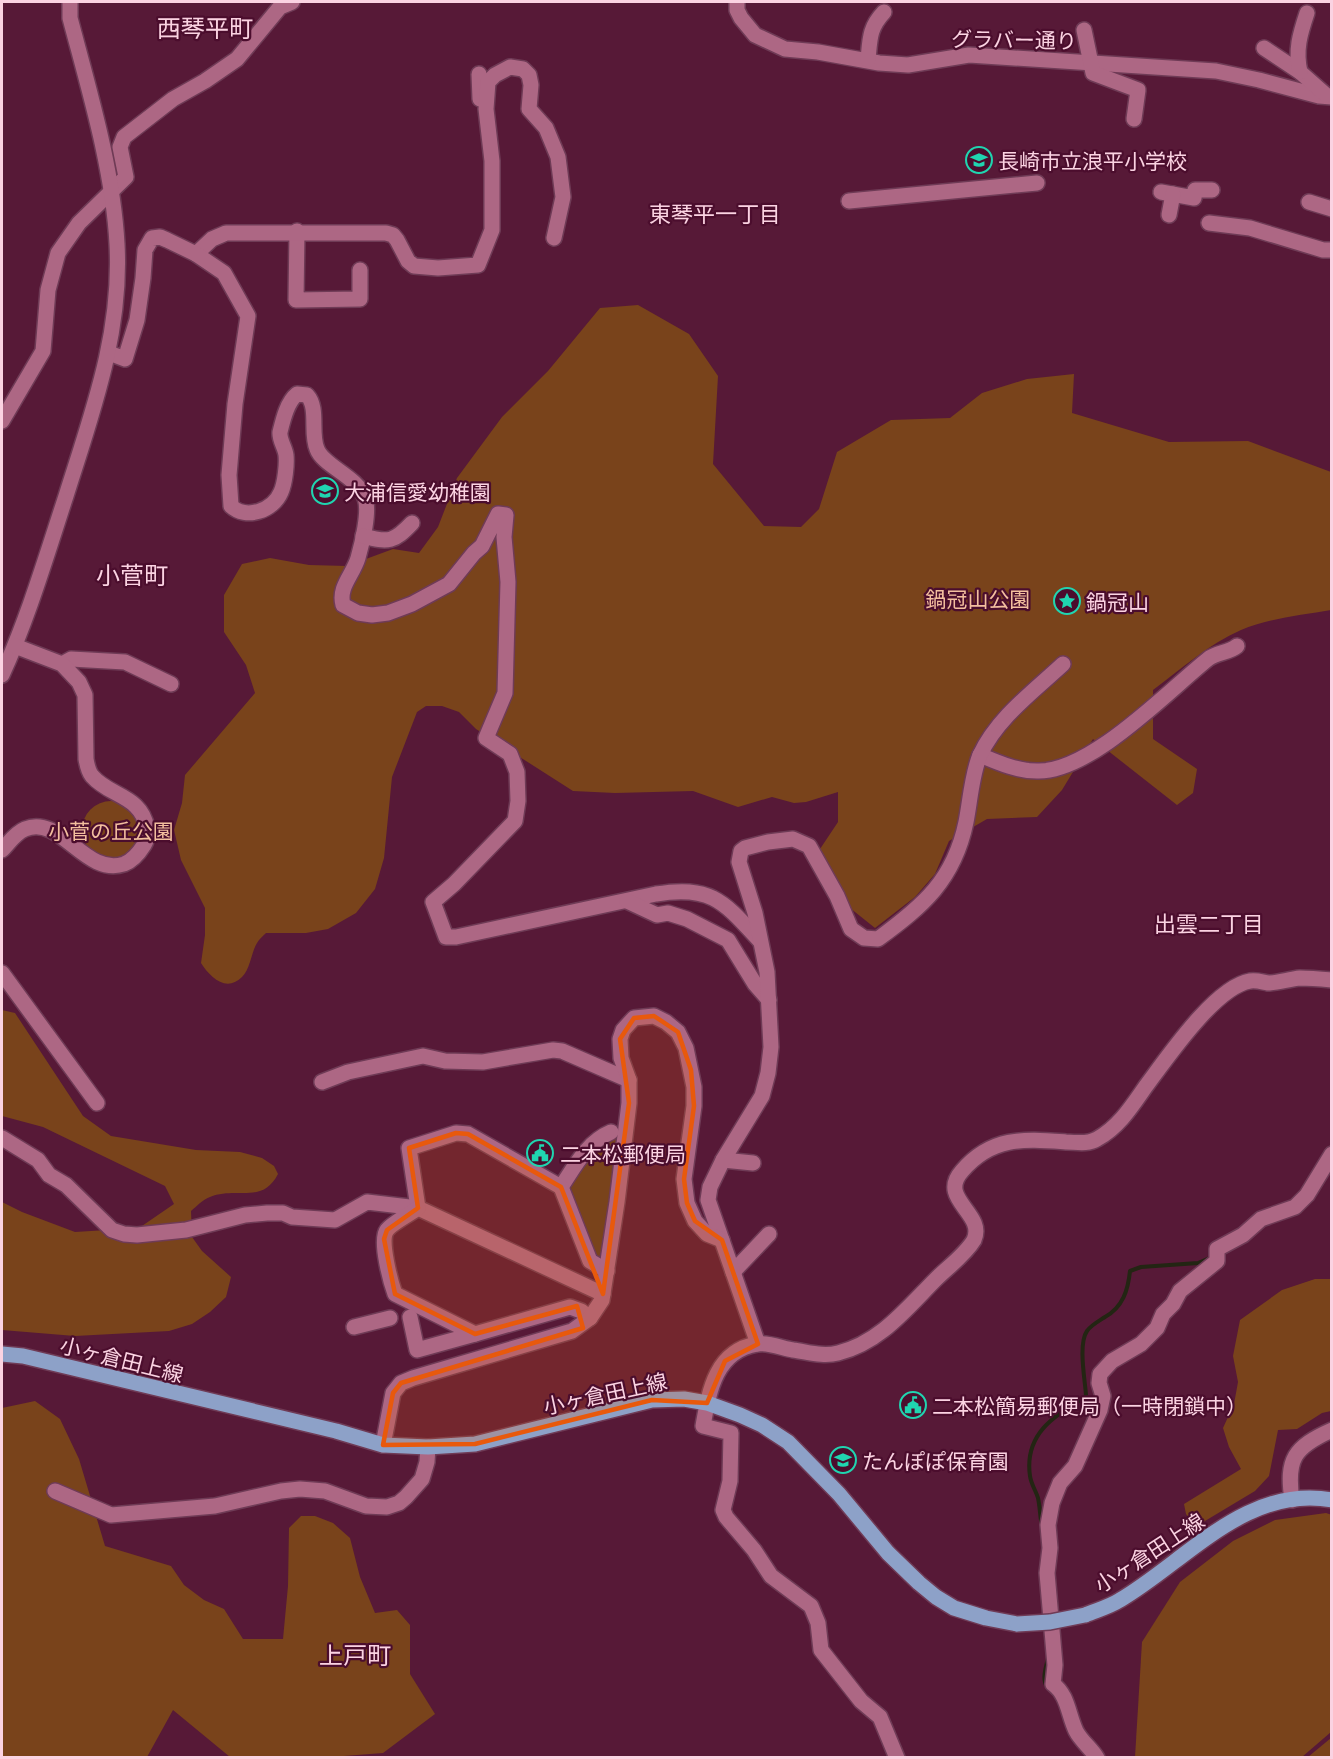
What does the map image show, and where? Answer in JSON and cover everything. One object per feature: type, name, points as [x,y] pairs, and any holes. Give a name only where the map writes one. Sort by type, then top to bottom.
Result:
[{"type":"main road","name":"小ヶ倉田上線","points":[[2,1354],[35,1359],[336,1431],[383,1445],[428,1447],[476,1444],[652,1401],[684,1399],[707,1403],[762,1425],[788,1442],[839,1494],[888,1553],[918,1583],[936,1597],[954,1608],[986,1618],[1017,1624],[1050,1622],[1085,1615],[1118,1602],[1231,1523],[1268,1504],[1310,1498],[1332,1500]]},
{"type":"street","points":[[2,675],[35,593],[100,390],[109,353],[118,277],[117,242],[103,143],[70,18],[70,2]]},
{"type":"street","points":[[2,421],[43,351],[48,290],[58,253],[79,223],[126,177],[120,147],[124,136],[173,99],[237,59],[280,7],[292,2]]},
{"type":"street","name":"グラバー通り","points":[[737,2],[737,10],[741,18],[755,34],[785,49],[908,65],[969,55],[1216,71],[1330,97]]},
{"type":"street","points":[[868,60],[871,30],[884,12]]},
{"type":"street","points":[[1300,72],[1297,50],[1307,13]]},
{"type":"street","points":[[1084,30],[1093,73],[1138,90],[1134,119]]},
{"type":"street","points":[[1264,48],[1300,72],[1330,97]]},
{"type":"street","points":[[196,254],[212,239],[226,233],[386,232],[393,235],[408,261],[414,266],[478,265],[492,230],[492,160],[486,109],[488,82],[495,75],[510,67],[523,69],[529,75],[530,109],[553,140],[558,157],[563,197],[554,238]]},
{"type":"street","points":[[478,74],[482,120],[489,125]]},
{"type":"street","points":[[849,201],[1037,183]]},
{"type":"street","points":[[1169,215],[1167,193],[1194,198],[1195,190],[1212,190]]},
{"type":"street","points":[[1309,202],[1332,209]]},
{"type":"street","points":[[1209,223],[1250,228],[1323,250],[1332,250]]},
{"type":"street","points":[[297,231],[296,300],[360,298],[360,270]]},
{"type":"street","points":[[109,353],[125,359],[137,320],[145,250],[152,238],[160,237],[167,240],[196,254],[225,273],[248,316],[228,475],[231,506],[242,513],[257,512],[271,505],[281,492],[286,456],[279,435],[289,402],[297,394],[307,395],[312,402],[313,435],[318,452],[357,486],[366,500],[363,536],[358,559],[343,587],[341,597],[343,605],[358,613],[388,614],[449,584],[482,546],[498,514],[506,515],[504,537],[508,582],[505,693],[486,738],[510,754],[517,772],[518,801],[515,821],[454,884],[433,902],[446,937],[456,937],[674,891],[698,892],[721,902],[760,941]]},
{"type":"street","points":[[363,536],[385,542],[399,537],[412,523]]},
{"type":"street","points":[[2,850],[18,833],[27,828],[44,828],[73,844],[92,861],[104,866],[126,863],[146,842],[148,833],[145,819],[137,807],[92,776],[88,768],[85,695],[79,682],[62,664],[15,646]]},
{"type":"street","points":[[980,755],[1011,768],[1039,772],[1065,766],[1112,739],[1182,683],[1211,656],[1231,651],[1237,646]]},
{"type":"street","points":[[62,664],[71,658],[125,662],[171,684]]},
{"type":"street","points":[[758,1344],[708,1200],[710,1187],[723,1160],[762,1096],[771,1047],[767,972],[755,913],[739,862],[741,851],[768,842],[793,839],[809,846],[837,896],[851,929],[864,938],[878,939],[928,899],[946,876],[964,834],[980,755],[1009,715],[1063,664]]},
{"type":"street","points":[[627,901],[657,915],[668,913],[687,919],[728,940],[755,984],[769,1000]]},
{"type":"street","points":[[2,973],[97,1103]]},
{"type":"street","points":[[897,1758],[880,1717],[861,1701],[821,1650],[818,1623],[811,1606],[771,1576],[754,1550],[726,1517],[723,1510],[730,1481],[731,1433],[703,1426],[711,1384],[725,1361],[737,1352],[758,1344],[824,1355],[863,1344],[885,1330],[974,1240],[976,1228],[959,1201],[954,1188],[960,1173],[984,1151],[1007,1141],[1089,1142],[1109,1132],[1120,1122],[1200,1017],[1222,997],[1249,981],[1269,983],[1300,978],[1332,980]]},
{"type":"street","points":[[383,1445],[393,1393],[401,1383],[572,1331],[597,1310],[603,1294],[627,1133],[629,1080],[620,1049],[620,1039],[623,1030],[634,1018],[654,1016],[666,1022],[678,1032],[686,1048],[694,1087],[694,1106],[684,1179],[687,1203],[694,1221],[707,1234],[722,1240]]},
{"type":"street","points":[[322,1082],[348,1072],[423,1056],[445,1061],[483,1062],[553,1050],[629,1080]]},
{"type":"street","points":[[561,1187],[589,1146],[599,1137],[610,1132]]},
{"type":"street","points":[[418,1208],[409,1148],[456,1133],[468,1134],[561,1187],[590,1261],[607,1270]]},
{"type":"street","points":[[2,1138],[38,1160],[49,1175],[66,1185],[112,1230],[124,1234],[137,1235],[186,1230],[245,1215],[267,1213],[335,1220],[367,1202],[418,1208],[603,1294]]},
{"type":"street","points":[[1097,1758],[1075,1729],[1061,1690],[1053,1684],[1055,1665],[1047,1573],[1050,1548],[1048,1525],[1052,1503],[1060,1483],[1075,1466],[1100,1410],[1103,1396],[1099,1383],[1100,1374],[1112,1361],[1142,1344],[1157,1328],[1163,1314],[1173,1304],[1180,1291],[1218,1256],[1217,1249],[1243,1235],[1261,1219],[1295,1207],[1307,1195],[1332,1154]]},
{"type":"street","points":[[723,1160],[753,1163]]},
{"type":"street","points":[[418,1208],[387,1230],[384,1239],[395,1294],[474,1334]]},
{"type":"street","points":[[733,1272],[769,1234]]},
{"type":"street","points":[[410,1317],[417,1350],[570,1307],[590,1318]]},
{"type":"street","points":[[354,1327],[390,1318]]},
{"type":"street","points":[[1292,1500],[1289,1474],[1292,1461],[1310,1442],[1332,1430]]},
{"type":"street","points":[[55,1491],[111,1515],[215,1506],[300,1489],[325,1491],[366,1506],[387,1507],[399,1503],[422,1479],[428,1447]]},
{"type":"highlighted area","points":[[654,1016],[678,1032],[691,1070],[694,1106],[684,1179],[687,1203],[695,1221],[722,1240],[758,1344],[725,1361],[707,1403],[652,1400],[475,1444],[383,1445],[393,1393],[401,1383],[583,1328],[577,1306],[475,1334],[395,1294],[384,1239],[387,1230],[418,1208],[409,1148],[456,1133],[468,1134],[561,1187],[603,1294],[629,1103],[620,1039],[634,1018]]},
{"type":"green space","name":"鍋冠山公園","points":[[638,305],[689,334],[718,376],[713,464],[764,526],[801,527],[819,509],[837,452],[891,420],[950,418],[982,393],[1027,379],[1074,374],[1072,413],[1169,442],[1248,441],[1331,472],[1331,610],[1274,620],[1241,630],[1206,650],[1153,690],[1153,739],[1197,769],[1193,793],[1177,805],[1093,739],[1062,790],[1037,817],[987,819],[949,841],[935,874],[915,897],[875,928],[850,908],[820,849],[838,822],[838,792],[806,802],[794,803],[772,797],[738,807],[693,791],[615,793],[573,791],[476,729],[459,712],[442,706],[426,706],[417,712],[392,777],[384,858],[375,889],[356,913],[328,929],[306,933],[266,933],[257,943],[242,977],[230,984],[214,978],[201,963],[205,935],[205,908],[181,860],[174,830],[182,803],[185,775],[255,693],[246,665],[224,632],[224,595],[242,564],[270,558],[309,565],[347,566],[393,549],[419,553],[438,527],[457,478],[502,417],[548,371],[600,308]]},
{"type":"green space","name":"小菅の丘公園","points":[[111,801],[122,803],[135,814],[140,830],[138,841],[127,854],[111,859],[100,857],[87,846],[82,830],[84,819],[95,806]]},
{"type":"green space","points":[[2,1010],[15,1013],[83,1116],[111,1136],[196,1150],[240,1152],[262,1158],[274,1166],[278,1174],[264,1189],[257,1192],[220,1194],[210,1197],[191,1211],[192,1237],[202,1251],[231,1277],[226,1297],[192,1324],[169,1331],[75,1336],[2,1330],[2,1202],[75,1232],[139,1228],[174,1204],[165,1186],[43,1127],[2,1116]]},
{"type":"green space","points":[[611,1138],[618,1139],[602,1260],[595,1256],[570,1186],[594,1147]]},
{"type":"green space","points":[[1315,1279],[1331,1279],[1331,1411],[1322,1413],[1297,1429],[1278,1430],[1269,1476],[1255,1491],[1195,1527],[1186,1514],[1184,1504],[1241,1469],[1229,1447],[1223,1428],[1234,1404],[1238,1382],[1233,1356],[1240,1320],[1282,1290]]},
{"type":"green space","points":[[35,1401],[60,1419],[79,1459],[105,1546],[171,1566],[184,1585],[204,1600],[224,1609],[243,1639],[283,1639],[288,1586],[289,1528],[301,1516],[315,1516],[333,1523],[350,1538],[360,1577],[375,1613],[397,1610],[410,1625],[410,1674],[435,1714],[383,1753],[318,1758],[230,1757],[173,1710],[147,1757],[2,1757],[2,1408]]},
{"type":"green space","points":[[1326,1513],[1332,1515],[1331,1732],[1302,1757],[1135,1757],[1142,1642],[1180,1582],[1233,1541],[1275,1520]]},
{"type":"green space","points":[[1331,1738],[1331,1757],[1308,1757]]},
{"type":"waterway","points":[[1042,1526],[1038,1498],[1031,1482],[1029,1462],[1036,1438],[1043,1428],[1086,1395],[1082,1353],[1087,1331],[1111,1313],[1120,1303],[1128,1285],[1130,1271],[1141,1267],[1198,1263],[1212,1257]]},
{"type":"waterway","points":[[1048,1658],[1044,1678],[1048,1688]]},
{"type":"place","name":"長崎市立浪平小学校","points":[[979,160]]},
{"type":"place","name":"大浦信愛幼稚園","points":[[325,491]]},
{"type":"place","name":"鍋冠山","points":[[1067,601]]},
{"type":"place","name":"二本松郵便局","points":[[540,1153]]},
{"type":"place","name":"二本松簡易郵便局（一時閉鎖中）","points":[[913,1405]]},
{"type":"place","name":"たんぽぽ保育園","points":[[843,1460]]},
{"type":"district","name":"西琴平町","points":[[205,27]]},
{"type":"district","name":"東琴平一丁目","points":[[715,213]]},
{"type":"district","name":"小菅町","points":[[132,574]]},
{"type":"district","name":"出雲二丁目","points":[[1209,923]]},
{"type":"district","name":"上戸町","points":[[355,1654]]}]
